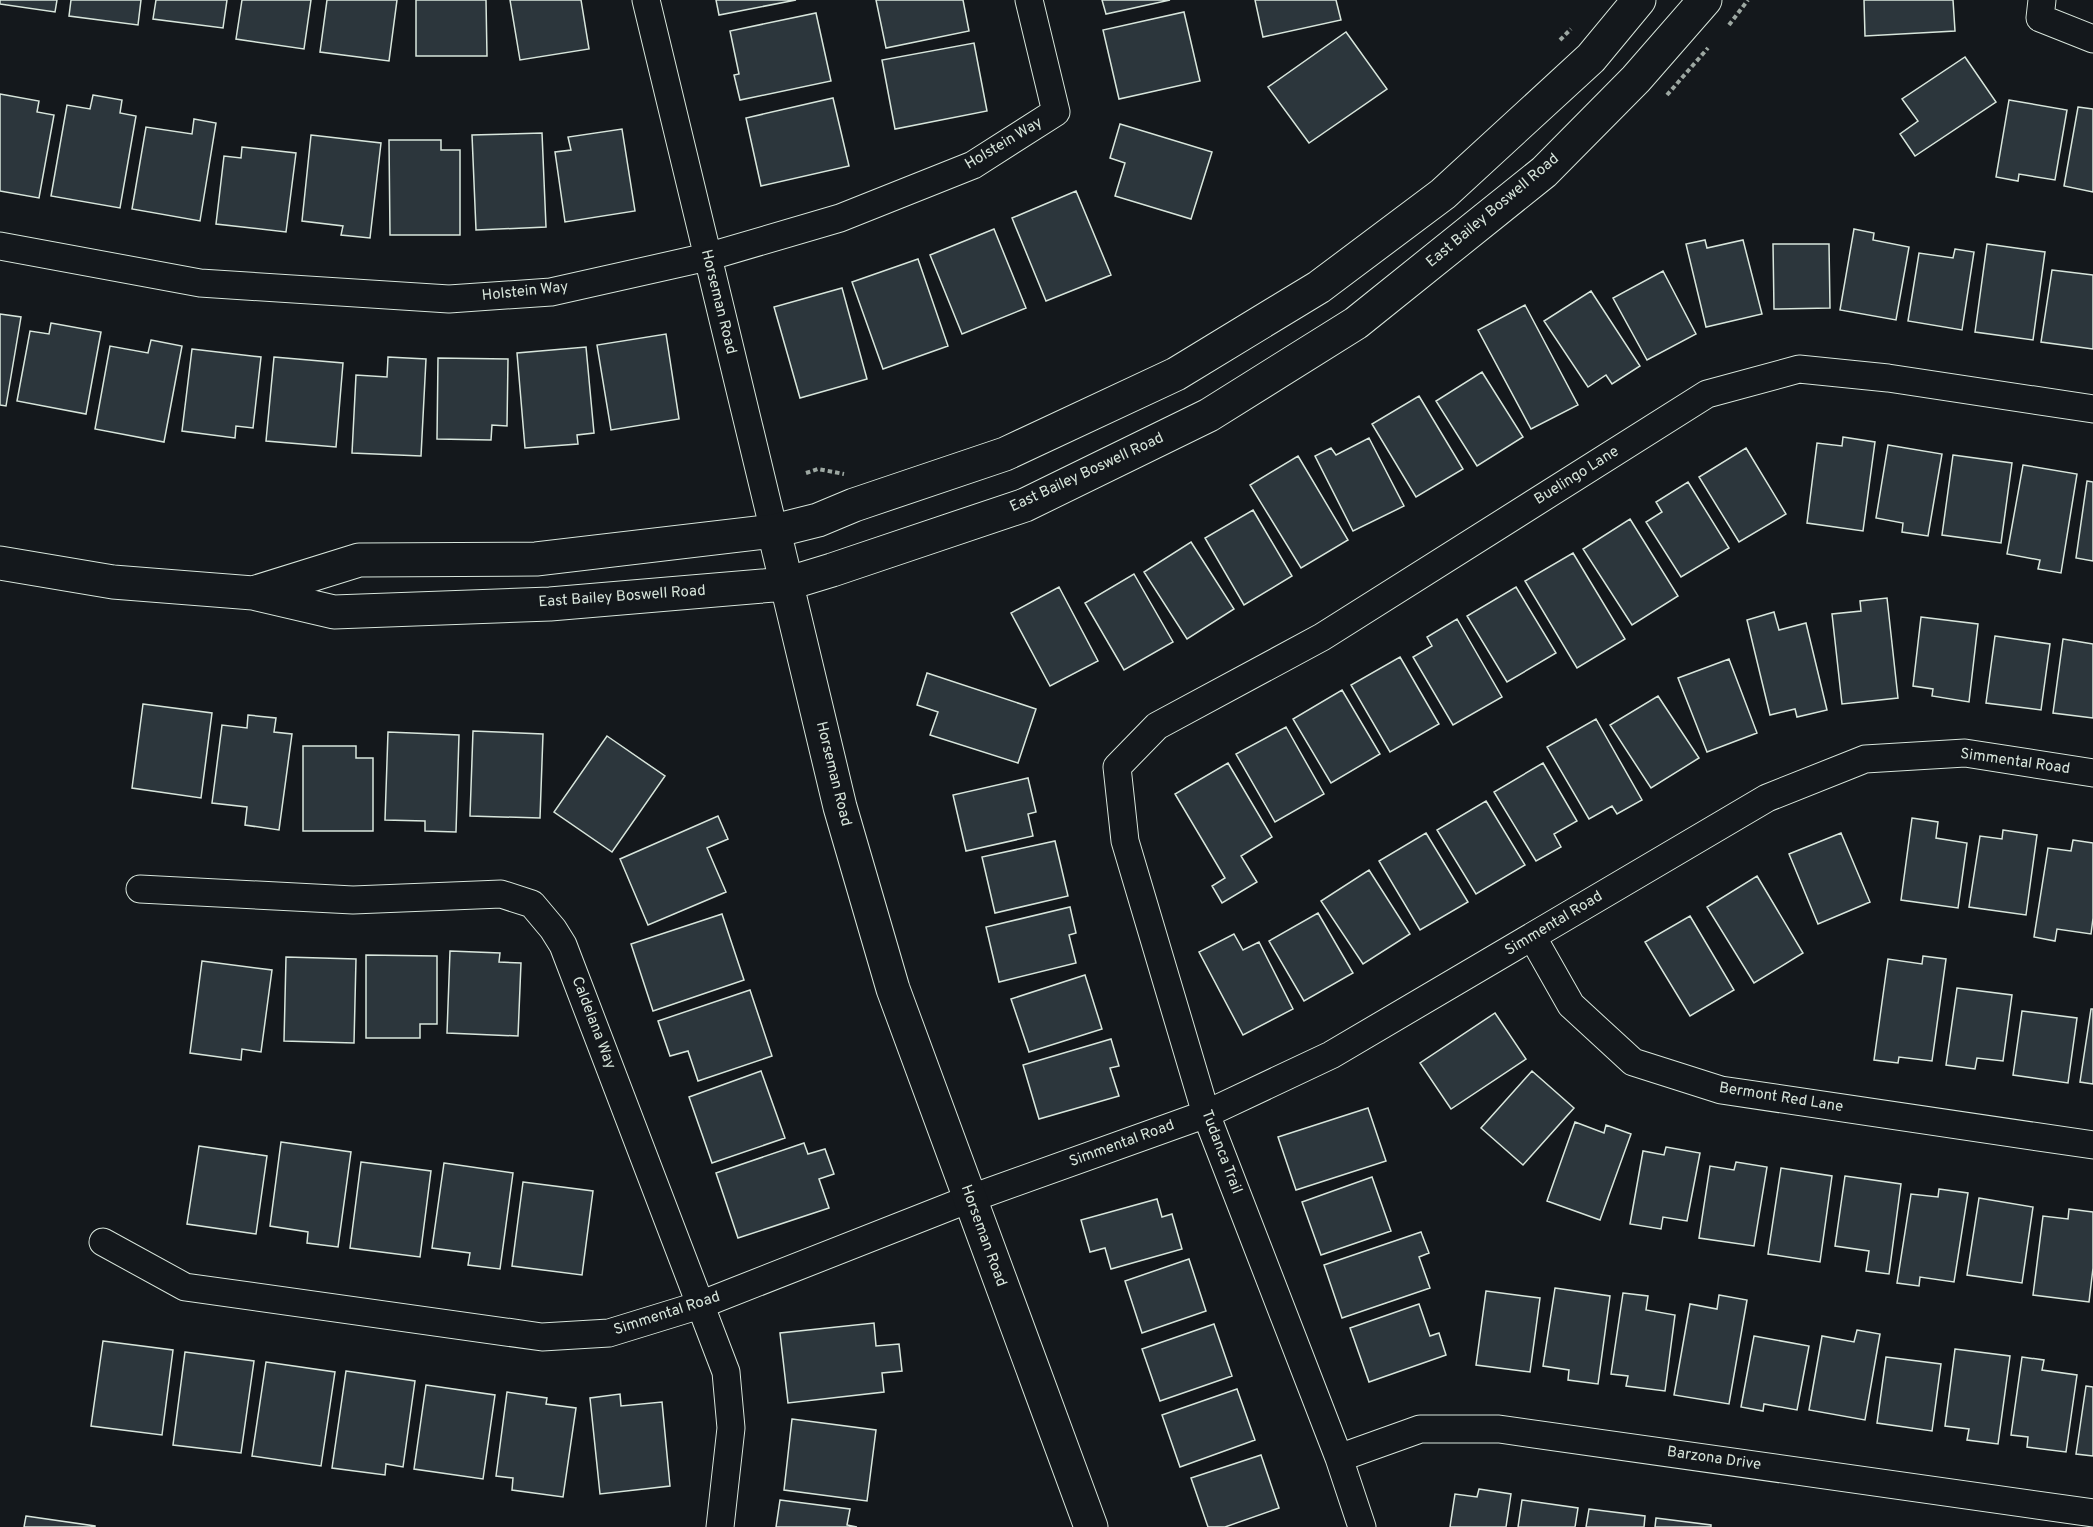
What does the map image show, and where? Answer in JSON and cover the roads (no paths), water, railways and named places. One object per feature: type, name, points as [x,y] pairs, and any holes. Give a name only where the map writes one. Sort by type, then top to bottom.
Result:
[{"type":"street","name":"Horseman Road","points":[[646,0],[840,807],[893,989],[1091,1527]]},
{"type":"street","name":"Holstein Way","points":[[0,246],[200,283],[449,299],[551,292],[707,257],[840,218],[973,165],[1056,112],[1029,0]]},
{"type":"street","name":"East Bailey Boswell Road","points":[[253,593],[358,560],[536,559],[774,531],[818,520],[854,505],[1005,454],[1176,374],[1319,287],[1443,194],[1591,58],[1639,0]]},
{"type":"street","name":"East Bailey Boswell Road","points":[[0,563],[113,582],[253,593],[334,612],[550,604],[786,584],[1025,505],[1209,415],[1356,323],[1544,172],[1636,79],[1705,0]]},
{"type":"street","points":[[2041,9],[2093,39]]},
{"type":"street","name":"Buelingo Lane","points":[[1117,767],[1157,726],[1322,637],[1707,394],[1799,369],[1888,378],[2093,409]]},
{"type":"street","name":"Simmental Road","points":[[103,1242],[185,1287],[542,1337],[609,1333],[700,1305],[969,1199],[1206,1114],[1330,1055],[1533,938],[1767,798],[1865,759],[1965,753],[2093,773]]},
{"type":"street","name":"Tudanca Trail","points":[[1117,767],[1125,841],[1206,1114],[1338,1458],[1362,1527]]},
{"type":"street","name":"Caldelana Way","points":[[140,889],[353,900],[501,894],[532,903],[563,945],[726,1372],[731,1428],[720,1527]]},
{"type":"street","name":"Bermont Red Lane","points":[[1533,938],[1571,1005],[1633,1062],[1722,1090],[2093,1145]]},
{"type":"street","name":"Barzona Drive","points":[[1338,1458],[1420,1429],[1499,1429],[2093,1513]]}]
